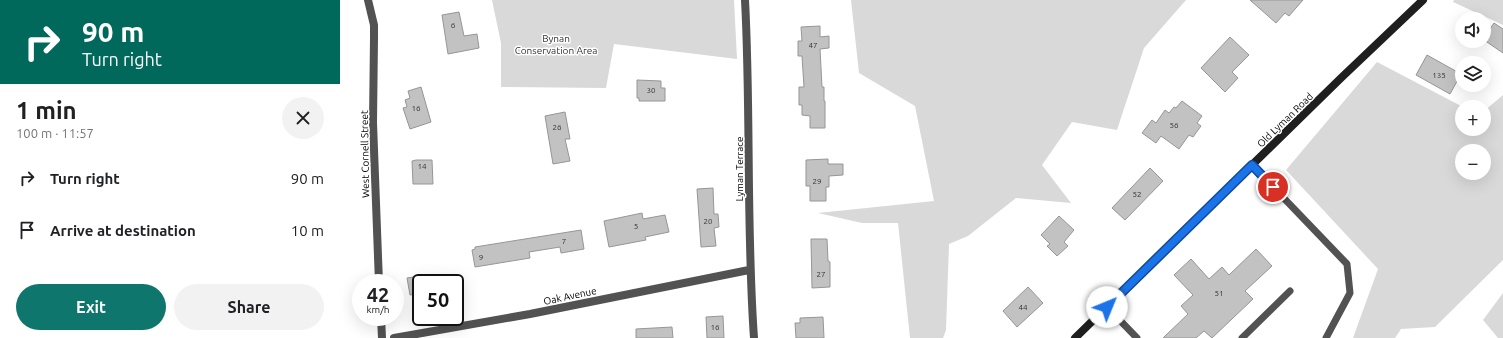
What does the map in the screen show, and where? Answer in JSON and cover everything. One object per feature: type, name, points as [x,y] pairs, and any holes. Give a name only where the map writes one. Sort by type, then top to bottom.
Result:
[{"type":"main road","name":"Old Lyman Road","points":[[1075,338],[1423,0]]},
{"type":"street","name":"West Cornell Street","points":[[368,0],[374,25],[373,123],[379,274]]},
{"type":"street","name":"Lyman Terrace","points":[[745,0],[749,122],[750,270],[754,338]]},
{"type":"street","name":"Oak Avenue","points":[[394,338],[530,314],[750,270]]},
{"type":"street","points":[[381,326],[382,338]]},
{"type":"lane","points":[[1252,165],[1347,264],[1350,293],[1326,338]]},
{"type":"lane","points":[[1242,338],[1290,291]]},
{"type":"lane","points":[[1107,307],[1136,338]]},
{"type":"green space","name":"Bynan Conservation Area","points":[[492,0],[734,0],[737,59],[614,44],[606,88],[501,87],[501,43]]},
{"type":"green space","points":[[851,0],[1186,0],[1144,48],[1117,130],[1072,122],[1042,165],[1071,203],[1016,198],[968,236],[949,244],[946,330],[943,338],[910,338],[898,223],[862,223],[818,213],[934,201],[915,106],[859,73]]},
{"type":"green space","points":[[1454,0],[1503,0],[1503,25],[1491,19],[1491,12],[1475,12],[1453,2]]},
{"type":"green space","points":[[1377,62],[1455,103],[1455,136],[1491,136],[1491,105],[1503,95],[1503,260],[1435,327],[1401,329],[1395,338],[1353,338],[1378,269],[1286,170]]},
{"type":"green space","points":[[1503,293],[1503,338],[1498,338],[1483,320]]},
{"type":"building","points":[[1250,0],[1303,0],[1289,16],[1285,13],[1276,23]]},
{"type":"building","points":[[459,12],[464,36],[477,34],[479,48],[448,54],[442,15]]},
{"type":"building","points":[[1494,23],[1503,29],[1503,53],[1491,45],[1491,28]]},
{"type":"building","points":[[820,26],[820,37],[829,36],[829,48],[820,49],[822,87],[824,87],[825,101],[825,128],[810,128],[810,116],[802,115],[802,105],[799,105],[799,87],[804,87],[802,56],[798,56],[798,41],[802,41],[801,27]]},
{"type":"building","points":[[1230,37],[1249,55],[1232,72],[1238,78],[1225,92],[1201,68]]},
{"type":"building","points":[[1427,55],[1455,71],[1455,85],[1450,94],[1416,75]]},
{"type":"building","points":[[637,80],[661,81],[661,88],[665,88],[665,101],[639,101],[639,98],[637,98]]},
{"type":"building","points":[[421,87],[431,122],[410,129],[403,108],[407,107],[405,100],[410,98],[408,91]]},
{"type":"building","points":[[1182,101],[1202,116],[1197,123],[1201,126],[1193,137],[1189,135],[1179,149],[1161,136],[1156,143],[1142,133],[1152,120],[1156,123],[1165,110],[1169,113]]},
{"type":"building","points":[[565,112],[570,139],[565,139],[570,161],[553,164],[545,116]]},
{"type":"building","points":[[828,159],[828,164],[843,164],[843,175],[829,176],[829,187],[826,187],[826,201],[810,201],[810,186],[806,186],[806,160]]},
{"type":"building","points":[[432,160],[433,184],[413,184],[412,161]]},
{"type":"building","points":[[1150,168],[1163,181],[1125,220],[1112,208]]},
{"type":"building","points":[[713,188],[714,214],[718,214],[719,227],[714,228],[716,246],[701,247],[697,189]]},
{"type":"building","points":[[642,213],[643,219],[665,215],[669,232],[645,237],[646,240],[609,247],[604,221]]},
{"type":"building","points":[[1059,216],[1074,230],[1064,242],[1068,246],[1057,256],[1047,246],[1050,244],[1041,235]]},
{"type":"building","points":[[581,230],[584,249],[561,253],[560,247],[529,252],[530,258],[475,267],[472,250],[475,249],[475,247]]},
{"type":"building","points":[[811,239],[827,239],[828,261],[830,262],[830,287],[812,288]]},
{"type":"building","points":[[1256,249],[1272,266],[1245,291],[1253,299],[1212,338],[1204,331],[1196,338],[1163,338],[1188,314],[1181,306],[1193,295],[1174,275],[1191,259],[1209,279],[1222,267],[1229,275]]},
{"type":"building","points":[[412,277],[412,295],[410,295],[407,278]]},
{"type":"building","points":[[1028,287],[1043,303],[1017,327],[1003,311]]},
{"type":"building","points":[[723,316],[724,338],[707,338],[706,317]]},
{"type":"building","points":[[823,317],[824,338],[796,338],[795,323],[800,323],[800,318]]},
{"type":"building","points":[[672,327],[673,338],[636,338],[636,329]]},
{"type":"route","points":[[1107,307],[1252,165],[1273,187]]}]
